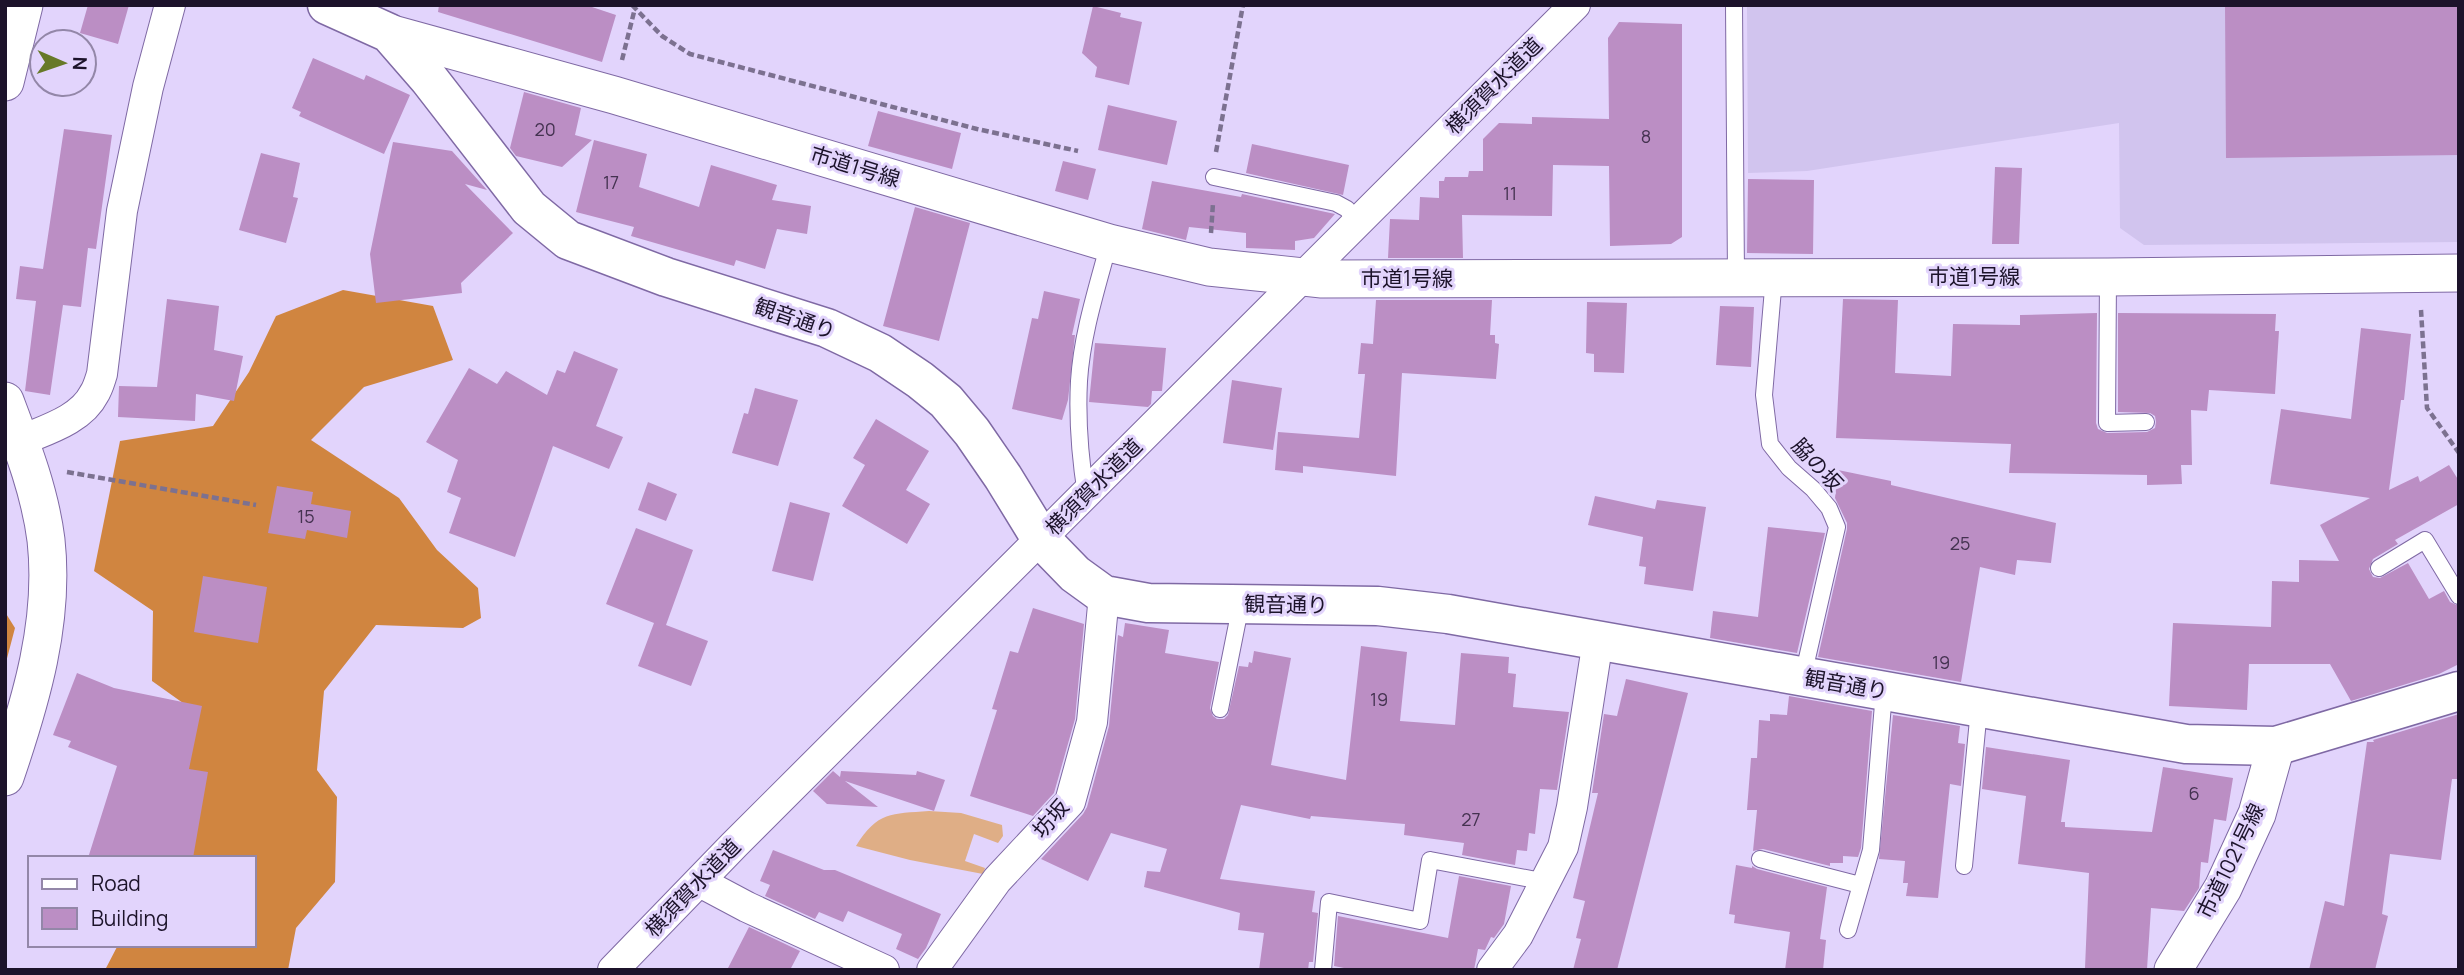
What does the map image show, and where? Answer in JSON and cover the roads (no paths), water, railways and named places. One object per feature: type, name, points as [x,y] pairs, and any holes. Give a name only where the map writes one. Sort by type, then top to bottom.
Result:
[{"type":"main road","name":"観音通り","points":[[327,5],[389,33],[429,79],[529,208],[554,230],[584,248],[827,328],[894,362],[946,401],[960,416],[1003,477],[1041,539],[1075,574],[1104,595],[1148,603],[1378,606],[1448,614],[2186,744],[2276,746],[2459,691]]},
{"type":"street","points":[[5,82],[24,5]]},
{"type":"street","points":[[20,441],[57,425],[82,410],[94,396],[102,373],[122,211],[148,87],[170,5]]},
{"type":"street","name":"横須賀水道道","points":[[613,970],[1575,5]]},
{"type":"street","name":"市道1号線","points":[[389,33],[614,95],[1109,243],[1209,267],[1303,278],[2108,277],[2459,273]]},
{"type":"street","points":[[5,401],[38,501],[45,537],[48,580],[45,630],[40,657],[5,777]]},
{"type":"street","name":"坊坂","points":[[932,970],[997,880],[1070,802],[1092,722],[1104,595]]},
{"type":"street","points":[[1492,970],[1518,934],[1547,882],[1563,846],[1572,807],[1598,640]]},
{"type":"street","name":"市道1021号線","points":[[2174,970],[2222,888],[2257,814],[2276,746]]},
{"type":"street","points":[[700,882],[747,907],[884,970]]},
{"type":"lane","points":[[1734,5],[1736,278]]},
{"type":"lane","points":[[1214,177],[1336,202],[1347,209],[1357,223]]},
{"type":"lane","points":[[1086,495],[1080,452],[1079,379],[1088,324],[1109,243]]},
{"type":"lane","name":"脇の坂","points":[[1774,277],[1764,395],[1770,444],[1789,468],[1814,489],[1829,508],[1837,527],[1803,677]]},
{"type":"lane","points":[[2108,277],[2107,423],[2146,422]]},
{"type":"lane","points":[[2379,568],[2425,540],[2459,596]]},
{"type":"lane","points":[[1220,709],[1241,604]]},
{"type":"lane","points":[[1848,930],[1871,850],[1884,692]]},
{"type":"lane","points":[[1964,866],[1979,709]]},
{"type":"lane","points":[[1760,859],[1860,886]]},
{"type":"lane","points":[[1323,970],[1329,902],[1420,921],[1430,860],[1547,882]]}]
